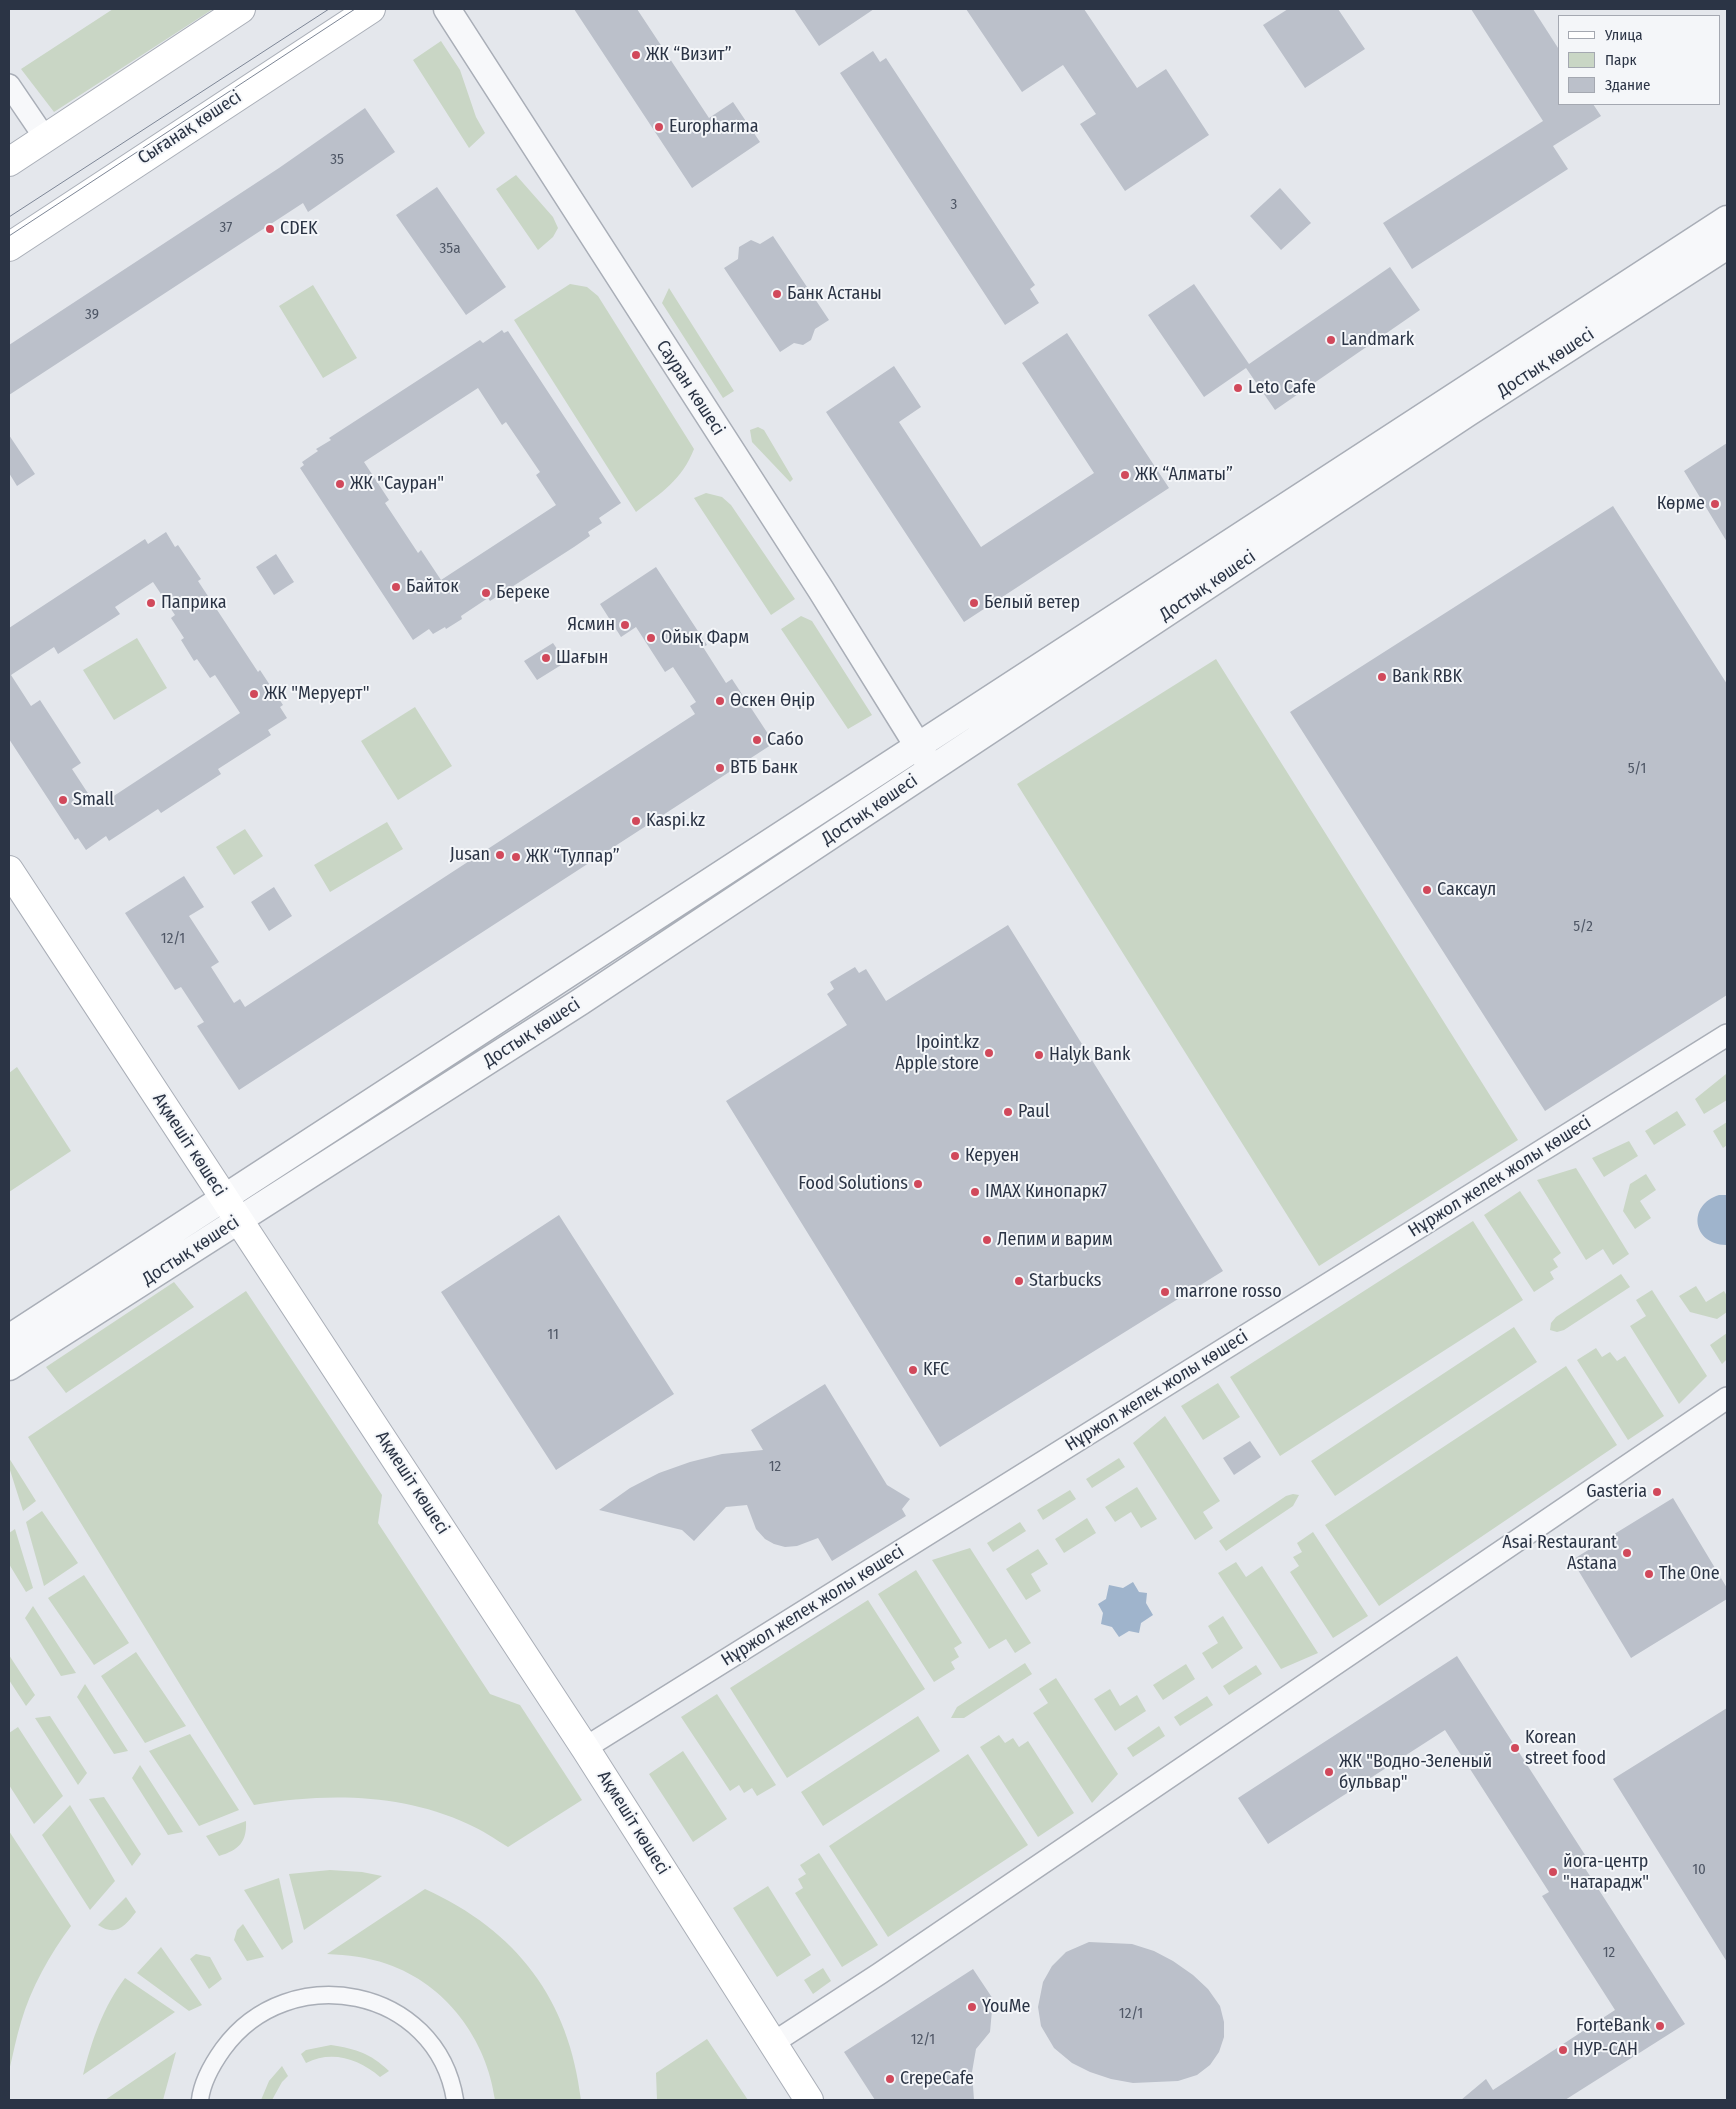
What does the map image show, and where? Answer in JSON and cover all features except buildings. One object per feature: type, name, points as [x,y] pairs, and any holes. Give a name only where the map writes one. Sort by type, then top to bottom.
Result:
[{"type":"main road","points":[[9,162],[240,9]]},
{"type":"main road","name":"Сығанақ көшесі","points":[[9,247],[371,9]]},
{"type":"main road","name":"Ақмешіт көшесі","points":[[9,870],[586,1748],[809,2100]]},
{"type":"street","name":"Сауран көшесі","points":[[447,9],[820,590],[932,769]]},
{"type":"street","points":[[9,85],[46,138]]},
{"type":"street","name":"Достық көшесі","points":[[9,1338],[1727,219]]},
{"type":"street","name":"Достық көшесі","points":[[9,1367],[580,1002],[1468,413],[1727,246]]},
{"type":"street","name":"Нұржол желек жолы көшесі","points":[[586,1748],[1727,1034]]},
{"type":"street","points":[[773,2043],[879,1974],[1727,1398]]},
{"type":"street","points":[[200,2100],[213,2063],[233,2035],[259,2013],[290,1999],[324,1994],[358,1997],[390,2009],[417,2028],[439,2055],[453,2086],[455,2100]]},
{"type":"green space","points":[[113,9],[213,9],[54,112],[21,69]]},
{"type":"green space","points":[[441,41],[460,70],[476,117],[485,133],[469,148],[413,60]]},
{"type":"green space","points":[[516,175],[553,217],[558,228],[553,237],[538,250],[496,189]]},
{"type":"green space","points":[[570,284],[587,287],[598,296],[694,449],[677,478],[636,512],[514,320]]},
{"type":"green space","points":[[313,285],[357,358],[323,378],[279,306]]},
{"type":"green space","points":[[669,288],[734,391],[723,398],[662,303]]},
{"type":"green space","points":[[758,427],[764,430],[793,479],[790,482],[752,442],[750,430]]},
{"type":"green space","points":[[706,493],[722,497],[731,505],[795,599],[771,615],[694,498]]},
{"type":"green space","points":[[801,616],[812,621],[872,715],[848,729],[781,629]]},
{"type":"green space","points":[[137,638],[167,688],[114,720],[83,670]]},
{"type":"green space","points":[[1216,659],[1518,1140],[1319,1266],[1017,784]]},
{"type":"green space","points":[[415,707],[452,766],[398,800],[361,741]]},
{"type":"green space","points":[[387,822],[403,849],[330,892],[314,865]]},
{"type":"green space","points":[[245,829],[263,856],[234,875],[216,847]]},
{"type":"green space","points":[[17,1067],[71,1151],[9,1192],[9,1073]]},
{"type":"green space","points":[[1726,1074],[1727,1100],[1704,1114],[1695,1099]]},
{"type":"green space","points":[[1677,1111],[1686,1125],[1654,1145],[1645,1131]]},
{"type":"green space","points":[[1727,1122],[1727,1145],[1723,1148],[1713,1131]]},
{"type":"green space","points":[[1629,1141],[1638,1156],[1604,1177],[1592,1158]]},
{"type":"green space","points":[[1576,1168],[1629,1254],[1613,1265],[1603,1249],[1586,1260],[1537,1180]]},
{"type":"green space","points":[[1646,1174],[1656,1190],[1640,1201],[1651,1218],[1635,1229],[1623,1211],[1630,1184]]},
{"type":"green space","points":[[1520,1191],[1561,1253],[1553,1259],[1558,1267],[1550,1272],[1554,1279],[1534,1292],[1484,1215]]},
{"type":"green space","points":[[1473,1221],[1523,1300],[1280,1456],[1230,1377]]},
{"type":"green space","points":[[1621,1274],[1630,1287],[1564,1330],[1557,1332],[1550,1330],[1551,1323],[1556,1317]]},
{"type":"green space","points":[[174,1282],[194,1307],[66,1393],[46,1367]]},
{"type":"green space","points":[[1696,1286],[1706,1302],[1724,1291],[1727,1296],[1727,1312],[1717,1319],[1690,1312],[1679,1296]]},
{"type":"green space","points":[[1652,1290],[1707,1376],[1679,1404],[1630,1326],[1646,1316],[1636,1300]]},
{"type":"green space","points":[[246,1291],[382,1495],[378,1523],[490,1694],[520,1705],[582,1800],[508,1847],[473,1826],[416,1806],[390,1801],[335,1798],[281,1801],[254,1805],[28,1437]]},
{"type":"green space","points":[[1514,1327],[1537,1362],[1335,1496],[1311,1461]]},
{"type":"green space","points":[[1727,1333],[1727,1359],[1722,1364],[1710,1345]]},
{"type":"green space","points":[[1596,1348],[1602,1357],[1610,1352],[1617,1361],[1625,1356],[1664,1416],[1628,1440],[1577,1360]]},
{"type":"green space","points":[[1566,1366],[1617,1445],[1379,1606],[1325,1525]]},
{"type":"green space","points":[[1218,1383],[1240,1417],[1203,1440],[1181,1406]]},
{"type":"green space","points":[[1165,1416],[1220,1501],[1203,1512],[1213,1528],[1195,1540],[1133,1443]]},
{"type":"green space","points":[[9,1458],[36,1501],[23,1511],[9,1467]]},
{"type":"green space","points":[[1119,1458],[1125,1467],[1092,1488],[1086,1479]]},
{"type":"green space","points":[[1137,1487],[1157,1519],[1141,1528],[1131,1512],[1115,1522],[1105,1507]]},
{"type":"green space","points":[[1070,1490],[1076,1499],[1043,1520],[1037,1510]]},
{"type":"green space","points":[[1299,1495],[1293,1506],[1226,1551],[1219,1541],[1286,1496]]},
{"type":"green space","points":[[42,1511],[78,1563],[44,1586],[26,1522]]},
{"type":"green space","points":[[1087,1518],[1096,1533],[1064,1553],[1055,1539]]},
{"type":"green space","points":[[1020,1522],[1026,1531],[993,1552],[987,1543]]},
{"type":"green space","points":[[15,1529],[33,1588],[26,1592],[9,1564],[9,1533]]},
{"type":"green space","points":[[1313,1532],[1368,1616],[1333,1638],[1290,1572],[1299,1566],[1293,1557],[1302,1552],[1297,1543]]},
{"type":"green space","points":[[970,1548],[1031,1643],[1015,1653],[1006,1639],[989,1649],[932,1560]]},
{"type":"green space","points":[[1038,1549],[1048,1564],[1031,1574],[1041,1591],[1026,1600],[1006,1569]]},
{"type":"green space","points":[[1236,1562],[1246,1577],[1262,1566],[1318,1653],[1281,1669],[1218,1573]]},
{"type":"green space","points":[[916,1570],[962,1643],[954,1648],[959,1657],[951,1662],[955,1669],[934,1682],[878,1594]]},
{"type":"green space","points":[[84,1575],[129,1643],[94,1665],[48,1598]]},
{"type":"green space","points":[[868,1600],[925,1689],[787,1778],[730,1688]]},
{"type":"green space","points":[[33,1606],[76,1673],[61,1676],[25,1618]]},
{"type":"green space","points":[[1223,1616],[1243,1648],[1212,1669],[1202,1653],[1218,1643],[1208,1626]]},
{"type":"green space","points":[[136,1652],[186,1726],[145,1743],[101,1676]]},
{"type":"green space","points":[[9,1655],[35,1695],[26,1706],[9,1680]]},
{"type":"green space","points":[[1025,1663],[1032,1674],[964,1718],[951,1718],[957,1707]]},
{"type":"green space","points":[[1186,1664],[1195,1679],[1163,1700],[1153,1685]]},
{"type":"green space","points":[[1256,1665],[1262,1674],[1229,1695],[1223,1686]]},
{"type":"green space","points":[[1056,1678],[1118,1774],[1092,1803],[1033,1713],[1048,1703],[1039,1689]]},
{"type":"green space","points":[[85,1684],[128,1751],[114,1754],[77,1697]]},
{"type":"green space","points":[[1110,1689],[1120,1706],[1137,1695],[1146,1711],[1115,1731],[1094,1699]]},
{"type":"green space","points":[[717,1694],[776,1785],[757,1796],[752,1788],[744,1793],[739,1785],[730,1791],[681,1717]]},
{"type":"green space","points":[[1207,1696],[1213,1705],[1180,1726],[1174,1717]]},
{"type":"green space","points":[[50,1716],[87,1773],[78,1785],[35,1718]]},
{"type":"green space","points":[[918,1716],[940,1751],[823,1826],[801,1792]]},
{"type":"green space","points":[[1159,1726],[1165,1736],[1133,1757],[1127,1748]]},
{"type":"green space","points":[[18,1727],[63,1796],[34,1824],[9,1785],[9,1733]]},
{"type":"green space","points":[[190,1734],[239,1810],[199,1826],[149,1751]]},
{"type":"green space","points":[[999,1735],[1005,1743],[1013,1738],[1019,1747],[1028,1741],[1074,1813],[1038,1837],[980,1747]]},
{"type":"green space","points":[[683,1751],[727,1819],[693,1842],[649,1774]]},
{"type":"green space","points":[[968,1754],[1028,1845],[888,1937],[829,1846]]},
{"type":"green space","points":[[140,1765],[183,1832],[168,1835],[132,1778]]},
{"type":"green space","points":[[104,1797],[141,1854],[132,1866],[89,1799]]},
{"type":"green space","points":[[70,1805],[115,1881],[90,1910],[42,1835]]},
{"type":"green space","points":[[246,1821],[243,1840],[237,1848],[219,1856],[206,1836]]},
{"type":"green space","points":[[9,1831],[71,1926],[49,1960],[30,1997],[19,2028],[9,2071]]},
{"type":"green space","points":[[819,1853],[878,1945],[842,1967],[795,1893],[803,1888],[798,1879],[806,1874],[800,1865]]},
{"type":"green space","points":[[330,1870],[362,1872],[382,1876],[304,1930],[289,1874]]},
{"type":"green space","points":[[279,1878],[293,1942],[282,1950],[244,1890]]},
{"type":"green space","points":[[768,1886],[811,1955],[777,1977],[733,1908]]},
{"type":"green space","points":[[425,1889],[458,1906],[486,1925],[512,1948],[533,1972],[551,2000],[564,2030],[575,2064],[581,2100],[495,2100],[483,2056],[473,2036],[445,2000],[428,1985],[408,1973],[387,1964],[357,1957],[327,1954]]},
{"type":"green space","points":[[126,1897],[136,1912],[128,1922],[115,1930],[98,1925]]},
{"type":"green space","points":[[243,1924],[264,1957],[247,1961],[234,1940],[237,1930]]},
{"type":"green space","points":[[161,1947],[202,2005],[189,2011],[137,1973]]},
{"type":"green space","points":[[196,1954],[210,1957],[222,1979],[209,1989],[190,1959]]},
{"type":"green space","points":[[823,1968],[831,1981],[813,1994],[804,1980]]},
{"type":"green space","points":[[125,1978],[175,2012],[83,2075],[90,2049],[104,2012]]},
{"type":"green space","points":[[707,2039],[748,2100],[657,2100],[656,2073]]},
{"type":"green space","points":[[331,2045],[348,2048],[369,2056],[389,2071],[380,2077],[354,2061],[335,2057],[316,2059],[306,2063],[301,2054],[306,2050]]},
{"type":"green space","points":[[176,2052],[163,2100],[105,2100]]},
{"type":"green space","points":[[282,2066],[288,2076],[282,2082],[272,2100],[261,2100],[269,2081]]},
{"type":"water","points":[[1719,1195],[1727,1195],[1726,1245],[1715,1243],[1706,1238],[1700,1231],[1698,1223],[1698,1215],[1702,1207],[1709,1200]]},
{"type":"water","points":[[1133,1582],[1139,1592],[1147,1593],[1146,1603],[1153,1615],[1141,1623],[1139,1633],[1129,1631],[1119,1637],[1112,1627],[1101,1624],[1103,1613],[1098,1604],[1106,1599],[1109,1585],[1123,1588]]},
{"type":"tram line","points":[[9,217],[329,9]]},
{"type":"tram line","points":[[9,236],[355,9]]},
{"type":"place","name":"ЖК “Визит”","points":[[636,55]]},
{"type":"place","name":"Europharma","points":[[659,127]]},
{"type":"place","name":"CDEK","points":[[270,229]]},
{"type":"place","name":"Банк Астаны","points":[[777,294]]},
{"type":"place","name":"Landmark","points":[[1331,340]]},
{"type":"place","name":"Leto Cafe","points":[[1238,388]]},
{"type":"place","name":"ЖК “Алматы”","points":[[1125,475]]},
{"type":"place","name":"ЖК \"Сауран\"","points":[[340,484]]},
{"type":"place","name":"Көрме","points":[[1715,504]]},
{"type":"place","name":"Байток","points":[[396,587]]},
{"type":"place","name":"Береке","points":[[486,593]]},
{"type":"place","name":"Паприка","points":[[151,603]]},
{"type":"place","name":"Белый ветер","points":[[974,603]]},
{"type":"place","name":"Ясмин","points":[[625,625]]},
{"type":"place","name":"Ойық Фарм","points":[[651,638]]},
{"type":"place","name":"Шағын","points":[[546,658]]},
{"type":"place","name":"Bank RBK","points":[[1382,677]]},
{"type":"place","name":"ЖК \"Меруерт\"","points":[[254,694]]},
{"type":"place","name":"Өскен Өңір","points":[[720,701]]},
{"type":"place","name":"Сабо","points":[[757,740]]},
{"type":"place","name":"ВТБ Банк","points":[[720,768]]},
{"type":"place","name":"Small","points":[[63,800]]},
{"type":"place","name":"Kaspi.kz","points":[[636,821]]},
{"type":"place","name":"Jusan","points":[[500,855]]},
{"type":"place","name":"ЖК “Тулпар”","points":[[516,857]]},
{"type":"place","name":"Саксаул","points":[[1427,890]]},
{"type":"place","name":"Ipoint.kz Apple store","points":[[989,1053]]},
{"type":"place","name":"Halyk Bank","points":[[1039,1055]]},
{"type":"place","name":"Paul","points":[[1008,1112]]},
{"type":"place","name":"Керуен","points":[[955,1156]]},
{"type":"place","name":"Food Solutions","points":[[918,1184]]},
{"type":"place","name":"IMAX Кинопарк7","points":[[975,1192]]},
{"type":"place","name":"Лепим и варим","points":[[987,1240]]},
{"type":"place","name":"Starbucks","points":[[1019,1281]]},
{"type":"place","name":"marrone rosso","points":[[1165,1292]]},
{"type":"place","name":"KFC","points":[[913,1370]]},
{"type":"place","name":"Gasteria","points":[[1657,1492]]},
{"type":"place","name":"Asai Restaurant Astana","points":[[1627,1553]]},
{"type":"place","name":"The One","points":[[1649,1574]]},
{"type":"place","name":"Korean street food","points":[[1515,1748]]},
{"type":"place","name":"ЖК \"Водно-Зеленый бульвар\"","points":[[1329,1772]]},
{"type":"place","name":"йога-центр \"натарадж\"","points":[[1553,1872]]},
{"type":"place","name":"YouMe","points":[[972,2007]]},
{"type":"place","name":"ForteBank","points":[[1660,2026]]},
{"type":"place","name":"НУР-САН","points":[[1563,2050]]},
{"type":"place","name":"CrepeCafe","points":[[890,2079]]}]
